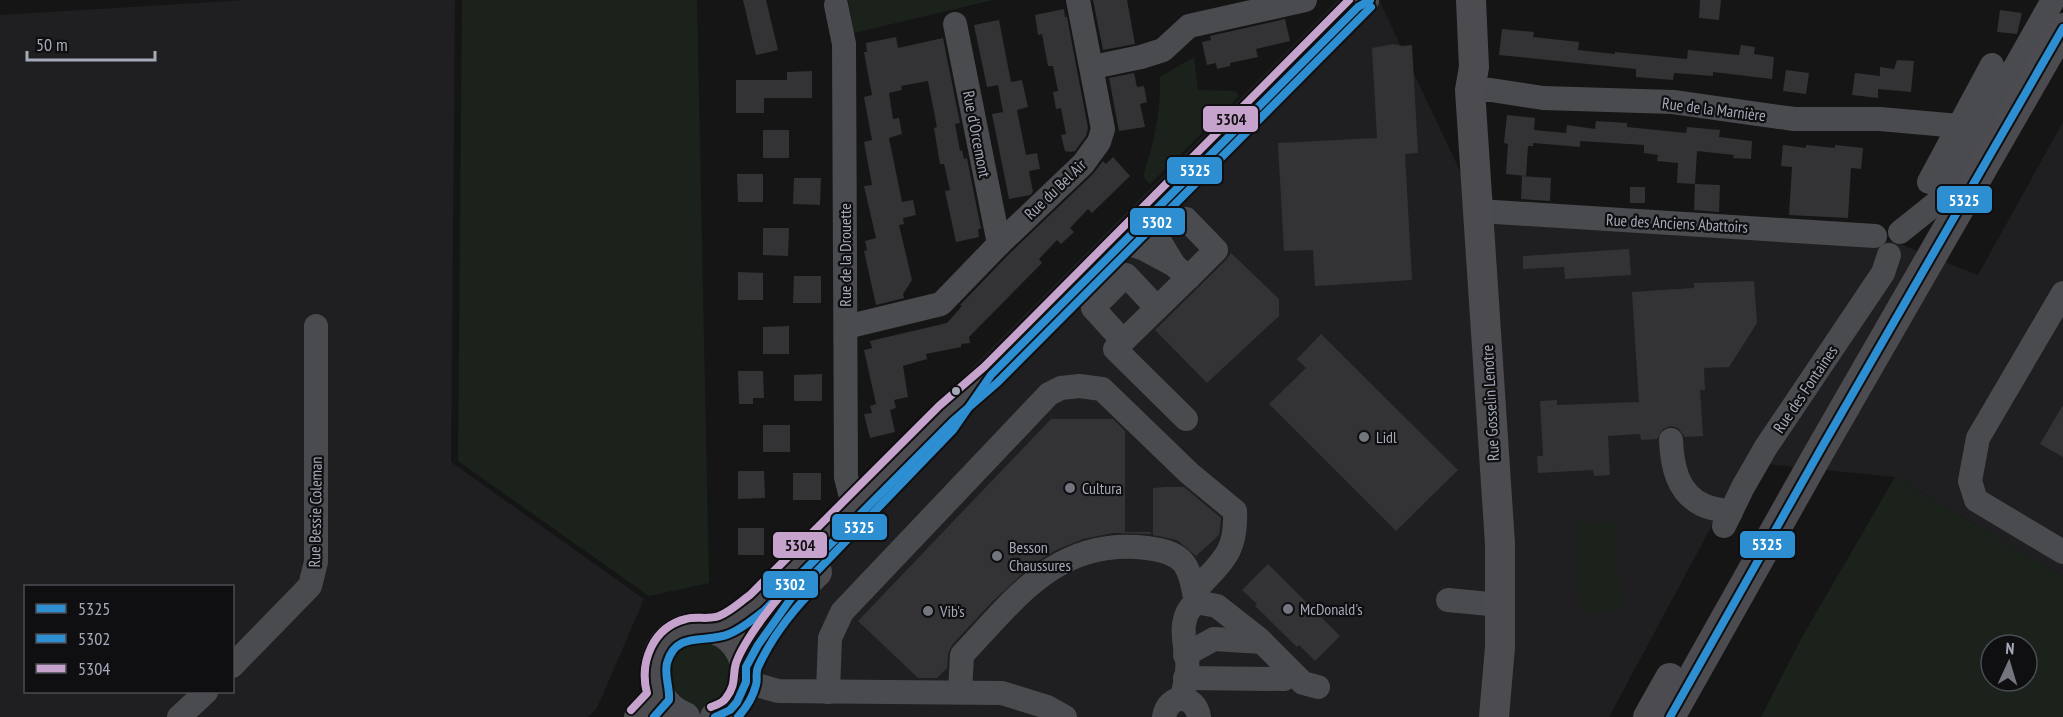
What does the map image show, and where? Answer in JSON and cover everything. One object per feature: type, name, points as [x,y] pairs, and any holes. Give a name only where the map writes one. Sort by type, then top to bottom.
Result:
[{"type":"main road","name":"Rue Gosselin Lenotre","points":[[1452,0],[1462,67],[1470,90]]},
{"type":"main road","name":"Rue Gosselin Lenotre","points":[[1472,0],[1474,67],[1470,90],[1500,544],[1500,647],[1494,717]]},
{"type":"main road","points":[[730,714],[742,693],[746,674],[758,645],[792,597],[858,514],[946,413],[992,375],[1359,2]]},
{"type":"main road","points":[[1670,717],[2063,28]]},
{"type":"main road","points":[[1690,717],[2063,63]]},
{"type":"main road","points":[[1648,717],[1719,591],[1804,451],[1822,447]]},
{"type":"main road","points":[[712,629],[732,621],[757,603],[858,514]]},
{"type":"main road","points":[[683,717],[669,708],[659,696],[655,683],[654,670],[657,657],[673,636],[699,627],[724,634],[735,642],[742,654],[746,674]]},
{"type":"main road","points":[[639,717],[659,696]]},
{"type":"street","points":[[1078,0],[1093,67],[1163,50],[1189,26],[1305,0]]},
{"type":"street","name":"Rue des Fontaines","points":[[1671,440],[1672,463],[1677,480],[1690,495],[1703,505],[1728,519],[1766,447],[1883,273],[1882,246],[1897,252],[1902,245],[1900,232],[1940,200],[2053,0]]},
{"type":"street","name":"Rue de la Drouette","points":[[836,5],[844,44],[846,477],[858,514]]},
{"type":"street","name":"Rue d'Orcemont","points":[[955,24],[999,244]]},
{"type":"street","points":[[1929,182],[1992,65]]},
{"type":"street","name":"Rue du Bel Air","points":[[846,327],[941,304],[999,244],[1083,164],[1100,142],[1103,129],[1093,67]]},
{"type":"street","name":"Rue de la Marnière","points":[[1470,90],[1491,90],[1543,98],[1673,102],[1794,119],[1880,119],[1959,126]]},
{"type":"street","name":"Rue des Anciens Abattoirs","points":[[1479,211],[1882,246]]},
{"type":"street","points":[[1150,214],[1157,237],[1181,272]]},
{"type":"street","points":[[1186,219],[1216,250],[1181,272],[1157,308],[1115,349],[1186,419]]},
{"type":"street","points":[[1124,242],[1144,249],[1181,272]]},
{"type":"street","points":[[1123,341],[1093,308],[1126,275],[1157,308]]},
{"type":"street","points":[[2063,293],[1978,438],[1970,481],[1976,500],[2063,552]]},
{"type":"street","name":"Rue Bessie Coleman","points":[[234,664],[310,586],[316,562],[316,326]]},
{"type":"street","points":[[828,692],[830,638],[842,612],[1049,394],[1062,388],[1079,386],[1102,389],[1189,473],[1235,511],[1236,532],[1230,551],[1187,609],[1182,636],[1193,690]]},
{"type":"street","points":[[960,692],[962,655],[1048,570],[1068,558],[1100,549],[1141,548],[1165,551],[1181,560],[1191,576],[1195,597]]},
{"type":"street","points":[[1195,597],[1217,606],[1262,642],[1303,683],[1318,687]]},
{"type":"street","points":[[1448,600],[1500,604]]},
{"type":"street","points":[[1193,690],[1214,639],[1262,642]]},
{"type":"street","points":[[1164,717],[1166,708],[1172,701],[1193,690],[1284,679],[1290,672]]},
{"type":"street","points":[[746,674],[778,691],[1002,693],[1047,707],[1065,717]]},
{"type":"street","points":[[179,717],[205,693]]},
{"type":"shaded area","points":[[246,0],[455,0],[451,462],[644,599],[597,708],[588,717],[0,717],[0,15]]},
{"type":"shaded area","points":[[462,0],[697,0],[709,583],[649,596],[458,461]]},
{"type":"shaded area","points":[[848,0],[993,0],[854,33]]},
{"type":"shaded area","points":[[1338,0],[1379,0],[1479,211],[1892,241],[1978,275],[2063,122],[2063,576],[1895,477],[1746,462],[1609,717],[659,717],[726,615]]},
{"type":"shaded area","points":[[1194,57],[1198,90],[1235,91],[1239,96],[1150,184],[1143,176],[1156,127],[1160,77]]},
{"type":"shaded area","points":[[1895,477],[2063,576],[2063,717],[1761,717],[1801,639]]},
{"type":"shaded area","points":[[1616,522],[1620,611],[1582,613],[1577,524]]},
{"type":"shaded area","points":[[708,639],[727,652],[731,662],[730,683],[726,693],[710,705],[700,707],[689,705],[671,691],[668,657],[685,641]]},
{"type":"building","points":[[743,0],[766,0],[778,50],[756,55]]},
{"type":"building","points":[[1093,0],[1127,0],[1135,44],[1103,50]]},
{"type":"building","points":[[1700,0],[1721,0],[1719,20],[1699,18]]},
{"type":"building","points":[[1064,9],[1088,128],[1086,136],[1075,151],[1071,152],[1065,151],[1061,135],[1066,134],[1061,108],[1056,109],[1053,92],[1058,91],[1053,66],[1048,66],[1042,34],[1038,35],[1035,15]]},
{"type":"building","points":[[2000,10],[2022,13],[2017,34],[1997,32]]},
{"type":"building","points":[[1285,19],[1290,41],[1256,49],[1258,57],[1230,63],[1230,66],[1217,69],[1216,63],[1207,65],[1202,42],[1211,40],[1210,36]]},
{"type":"building","points":[[999,20],[1011,82],[1022,80],[1028,107],[1017,110],[1026,155],[1037,153],[1040,169],[1029,171],[1033,192],[1030,195],[1009,199],[992,114],[1003,112],[998,85],[987,87],[974,25]]},
{"type":"building","points":[[1502,29],[1534,32],[1533,37],[1579,42],[1578,50],[1615,54],[1615,52],[1687,59],[1688,50],[1739,55],[1741,45],[1755,47],[1754,54],[1774,57],[1772,79],[1713,72],[1713,76],[1674,73],[1673,80],[1636,77],[1636,69],[1499,55]]},
{"type":"building","points":[[896,37],[898,48],[943,38],[960,123],[955,124],[960,151],[962,150],[964,159],[967,158],[981,229],[978,229],[979,237],[956,242],[945,191],[950,190],[944,164],[940,164],[934,128],[937,127],[928,81],[901,86],[902,90],[889,93],[893,119],[899,118],[902,134],[889,138],[902,202],[913,200],[916,215],[903,218],[904,224],[899,225],[912,280],[903,294],[904,298],[876,305],[864,251],[867,250],[865,241],[876,238],[864,186],[872,185],[864,142],[872,140],[864,97],[872,95],[864,52],[867,52],[866,43]]},
{"type":"building","points":[[1393,44],[1412,45],[1418,153],[1405,154],[1412,280],[1315,286],[1313,250],[1284,251],[1278,143],[1377,138],[1372,48]]},
{"type":"building","points":[[1897,60],[1914,61],[1911,92],[1878,89],[1878,98],[1852,95],[1855,73],[1880,76],[1880,67],[1894,69]]},
{"type":"building","points":[[1786,70],[1809,73],[1806,94],[1783,91]]},
{"type":"building","points":[[812,71],[812,98],[764,98],[764,113],[736,113],[736,80],[787,80],[787,72]]},
{"type":"building","points":[[1134,73],[1137,87],[1144,86],[1147,102],[1140,104],[1145,127],[1119,131],[1109,78]]},
{"type":"building","points":[[1507,115],[1535,118],[1534,130],[1566,133],[1567,125],[1595,129],[1596,121],[1627,123],[1627,127],[1686,133],[1687,127],[1720,130],[1719,137],[1752,141],[1751,159],[1697,151],[1695,184],[1677,183],[1678,163],[1657,161],[1658,155],[1644,153],[1644,145],[1580,141],[1580,147],[1533,143],[1533,146],[1528,146],[1526,176],[1506,174],[1508,144],[1504,143]]},
{"type":"building","points":[[763,130],[789,130],[789,158],[763,158]]},
{"type":"building","points":[[1783,145],[1806,148],[1806,145],[1835,148],[1835,145],[1863,148],[1861,169],[1851,168],[1848,218],[1789,215],[1792,167],[1781,166]]},
{"type":"building","points":[[1113,157],[1130,176],[1092,213],[1088,209],[1070,228],[1074,232],[1061,244],[1057,240],[1039,259],[1042,263],[969,337],[970,343],[926,354],[927,359],[903,366],[908,397],[894,400],[896,408],[890,410],[895,432],[870,438],[864,414],[872,413],[870,406],[876,404],[864,350],[872,348],[870,341],[947,323],[962,306],[960,305],[1009,254],[1093,174],[1103,161],[1106,164]]},
{"type":"building","points":[[737,174],[763,174],[763,202],[738,202]]},
{"type":"building","points":[[1522,176],[1551,178],[1550,201],[1521,199]]},
{"type":"building","points":[[794,178],[821,178],[820,205],[793,204]]},
{"type":"building","points":[[1695,184],[1720,185],[1719,212],[1694,210]]},
{"type":"building","points":[[1630,187],[1645,187],[1645,203],[1630,203]]},
{"type":"building","points":[[763,228],[789,228],[788,256],[763,255]]},
{"type":"building","points":[[1629,249],[1631,275],[1565,279],[1564,267],[1523,269],[1523,256]]},
{"type":"building","points":[[1231,253],[1279,299],[1279,316],[1207,383],[1155,330]]},
{"type":"building","points":[[738,272],[763,273],[763,300],[738,300]]},
{"type":"building","points":[[794,276],[821,276],[821,303],[793,303]]},
{"type":"building","points":[[1754,281],[1757,323],[1729,367],[1704,368],[1705,390],[1700,390],[1703,436],[1685,437],[1678,428],[1671,426],[1663,429],[1657,439],[1641,440],[1640,434],[1608,436],[1610,475],[1594,476],[1593,470],[1538,473],[1537,456],[1543,456],[1540,401],[1557,400],[1557,405],[1639,402],[1632,292],[1694,288],[1694,283]]},
{"type":"building","points":[[789,326],[789,354],[763,354],[763,327]]},
{"type":"building","name":"Lidl","points":[[1321,334],[1458,470],[1396,531],[1269,404],[1306,368],[1297,359]]},
{"type":"building","points":[[738,371],[763,371],[764,398],[753,398],[753,404],[739,404]]},
{"type":"building","points":[[822,374],[822,401],[794,401],[794,375]]},
{"type":"building","points":[[2063,405],[2063,457],[2040,444]]},
{"type":"building","points":[[1051,419],[1113,419],[1125,431],[1125,532],[1151,532],[1151,534],[1113,533],[1083,539],[1056,550],[1032,565],[991,603],[952,645],[948,654],[947,668],[937,678],[918,678],[858,621]]},
{"type":"building","points":[[763,425],[790,425],[790,452],[763,452]]},
{"type":"building","points":[[738,471],[764,471],[765,498],[738,499]]},
{"type":"building","points":[[793,473],[821,473],[821,500],[793,500]]},
{"type":"building","points":[[1184,487],[1221,518],[1219,535],[1196,556],[1177,540],[1153,535],[1153,488]]},
{"type":"building","points":[[738,528],[764,528],[764,555],[738,555]]},
{"type":"building","points":[[1268,564],[1340,636],[1315,661],[1299,645],[1297,647],[1242,590]]},
{"type":"transit line","name":"5304","points":[[631,710],[647,693],[645,681],[647,658],[651,647],[665,630],[686,619],[719,616],[750,595],[939,406],[984,367],[1349,0]]},
{"type":"transit line","name":"5325","points":[[715,717],[730,710],[737,702],[746,682],[746,667],[758,645],[792,597],[953,430],[991,375],[1358,7],[1370,0]]},
{"type":"transit line","name":"5302","points":[[654,717],[669,700],[666,668],[671,653],[677,646],[693,640],[729,634],[743,627],[764,611],[953,421],[998,382],[1371,7]]},
{"type":"transit line","name":"5325","points":[[1670,717],[2063,28]]},
{"type":"transit line","name":"5304","points":[[711,707],[723,701],[729,693],[733,684],[736,663],[753,631],[795,580]]},
{"type":"transit line","name":"5302","points":[[738,717],[753,694],[757,683],[757,669],[768,647],[809,594]]},
{"type":"place","name":"Lidl","points":[[1364,437]]},
{"type":"place","name":"Cultura","points":[[1070,488]]},
{"type":"place","name":"Besson Chaussures","points":[[997,556]]},
{"type":"place","name":"McDonald's","points":[[1288,609]]},
{"type":"place","name":"Vib's","points":[[928,611]]}]
